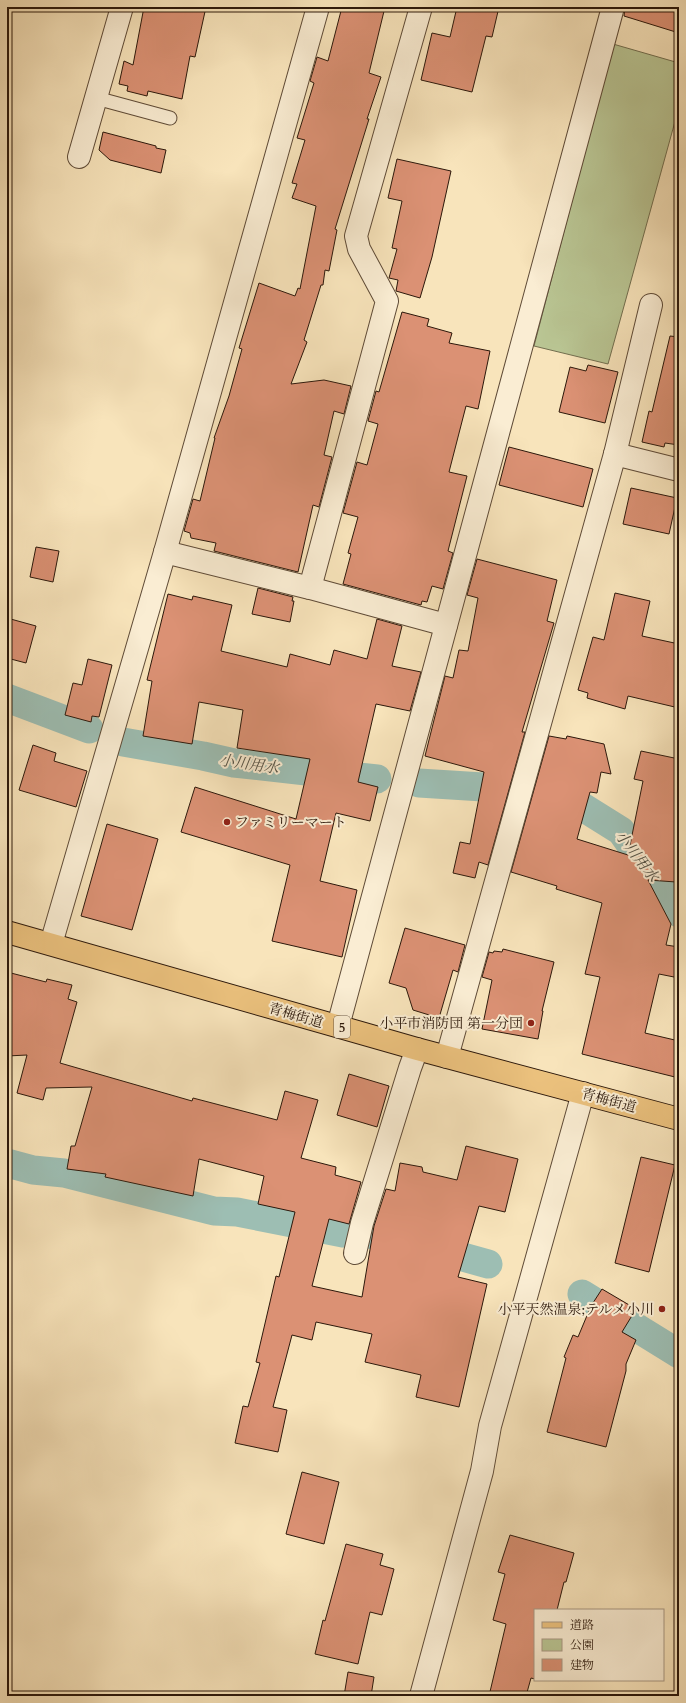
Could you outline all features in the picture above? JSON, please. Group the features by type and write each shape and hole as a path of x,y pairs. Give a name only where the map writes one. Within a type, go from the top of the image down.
{"main road":[{"name":"青梅街道","path":"7,932 417,1049 583,1092 679,1119"}],"street":[{"path":"79,157 122,7"},
{"path":"51,944 165,552 318,7"},
{"path":"310,588 387,300 359,249 356,236 421,7"},
{"path":"338,1026 613,7"},
{"path":"447,1057 616,454 651,305"},
{"path":"616,454 679,470"},
{"path":"165,552 310,588 446,625"},
{"path":"355,1253 362,1223 417,1049"},
{"path":"421,1696 482,1471 490,1426 583,1092"}],"lane":[{"path":"96,98 170,118"}],"green space":[{"path":"613,44 679,63 679,107 608,364 534,346"}],"building":[{"path":"144,7 206,7 195,57 190,56 182,99 148,91 147,96 127,91 128,86 119,84 124,61 133,65"},
{"path":"342,7 385,7 369,73 381,77 367,119 369,119 335,229 337,230 329,271 325,270 323,285 321,285 304,340 307,342 291,384 324,380 351,386 344,414 334,411 324,455 332,457 319,507 313,505 298,572 214,551 216,543 191,538 190,533 184,531 193,499 200,501 214,438 229,396 242,349 239,348 259,283 295,296 298,288 300,289 316,206 292,198 297,184 292,183 305,140 297,138 314,83 310,81 317,57 328,61"},
{"path":"457,7 499,7 492,37 486,36 472,92 421,80 432,33 450,37"},
{"path":"625,7 679,7 679,33 624,16"},
{"path":"103,132 166,150 161,173 110,160 99,150"},
{"path":"397,159 451,171 432,257 420,298 396,291 398,280 389,278 397,249 392,248 402,201 388,198"},
{"path":"402,312 429,319 427,326 452,333 449,343 490,351 478,409 466,406 449,472 467,476 448,551 453,553 443,589 432,586 427,602 422,601 421,605 343,584 351,554 348,553 358,517 343,513 357,462 367,465 378,424 368,421 376,391 379,392"},
{"path":"670,336 679,337 679,445 665,443 664,447 642,442 649,411 652,412"},
{"path":"588,365 618,372 605,423 559,412 570,367 586,371"},
{"path":"509,447 593,469 583,507 499,485"},
{"path":"631,488 677,498 669,534 623,524"},
{"path":"36,547 59,551 53,582 30,577"},
{"path":"477,559 557,580 547,621 554,623 522,732 525,732 488,865 479,862 475,878 453,873 460,842 470,844 484,772 425,756 445,676 453,678 459,650 468,651 478,598 467,595"},
{"path":"258,588 293,597 292,601 294,601 290,622 252,614"},
{"path":"615,593 650,601 642,636 679,644 679,708 628,696 625,709 587,698 588,693 578,690 593,637 604,640"},
{"path":"168,594 192,600 193,596 232,605 221,651 287,667 290,654 330,665 334,650 367,659 377,619 402,626 392,666 421,672 410,711 376,704 358,782 378,787 370,821 336,813 320,881 357,890 342,957 272,941 290,865 181,832 195,787 296,819 310,759 237,748 243,710 199,702 192,744 143,736 152,681 147,680"},
{"path":"7,618 36,626 26,663 7,658"},
{"path":"88,659 112,665 99,717 92,716 91,722 65,715 73,683 82,685"},
{"path":"549,736 566,739 567,736 604,744 611,774 601,772 597,793 590,792 577,839 628,855 643,781 634,779 641,751 679,759 679,857 676,882 648,880 671,924 666,945 679,947 679,978 659,974 645,1033 679,1041 679,1078 582,1054 600,977 585,974 602,903 556,889 557,886 511,872"},
{"path":"33,745 56,753 54,761 87,771 76,807 19,790"},
{"path":"107,824 158,839 132,930 81,916"},
{"path":"405,928 465,945 458,972 453,970 439,1018 413,1010 406,988 389,983"},
{"path":"503,949 554,962 542,1011 538,1039 482,1029 492,980 482,977 489,952 502,952"},
{"path":"7,972 46,982 47,979 72,985 68,999 77,1002 60,1063 192,1101 193,1098 277,1120 285,1091 318,1100 301,1158 336,1167 335,1175 361,1182 349,1224 329,1219 312,1286 362,1297 374,1226 386,1189 395,1191 400,1163 422,1167 423,1172 457,1180 466,1146 518,1159 505,1212 479,1206 458,1277 487,1284 459,1407 416,1397 421,1375 365,1362 372,1334 316,1322 312,1340 292,1335 273,1407 287,1410 278,1452 235,1443 243,1406 248,1407 260,1363 256,1362 276,1276 279,1277 295,1212 258,1204 264,1176 199,1159 193,1196 105,1177 106,1174 67,1169 71,1146 75,1146 92,1087 46,1088 43,1100 17,1093 27,1055 7,1056"},
{"path":"349,1074 389,1086 377,1127 337,1115"},
{"path":"641,1157 675,1165 649,1272 615,1263"},
{"path":"602,1289 636,1309 622,1332 636,1340 626,1364 626,1371 606,1447 547,1432 566,1358 564,1357 573,1335 578,1337 591,1306"},
{"path":"302,1472 339,1482 324,1544 286,1534"},
{"path":"510,1535 574,1553 566,1582 564,1582 557,1609 534,1609 534,1679 531,1678 526,1696 489,1696 506,1624 493,1620 505,1574 498,1572"},
{"path":"346,1544 383,1554 380,1565 394,1569 382,1615 370,1612 358,1664 315,1654 323,1620 325,1621"},
{"path":"348,1672 374,1677 371,1696 344,1696"}],"waterway":[{"name":"小川用水","path":"7,698 89,729"},
{"name":"小川用水","path":"123,742 234,763 377,779"},
{"name":"小川用水","path":"419,783 499,788"},
{"name":"小川用水","path":"548,797 573,801 621,831 679,913"},
{"path":"7,1163 33,1170 64,1173 214,1211 237,1212 343,1233 384,1235 488,1264"},
{"path":"582,1294 679,1354"}],"place":[{"name":"ファミリーマート","path":"227,822"},
{"name":"小平市消防団 第一分団","path":"531,1023"},
{"name":"小平天然温泉;テルメ小川","path":"662,1309"}]}
